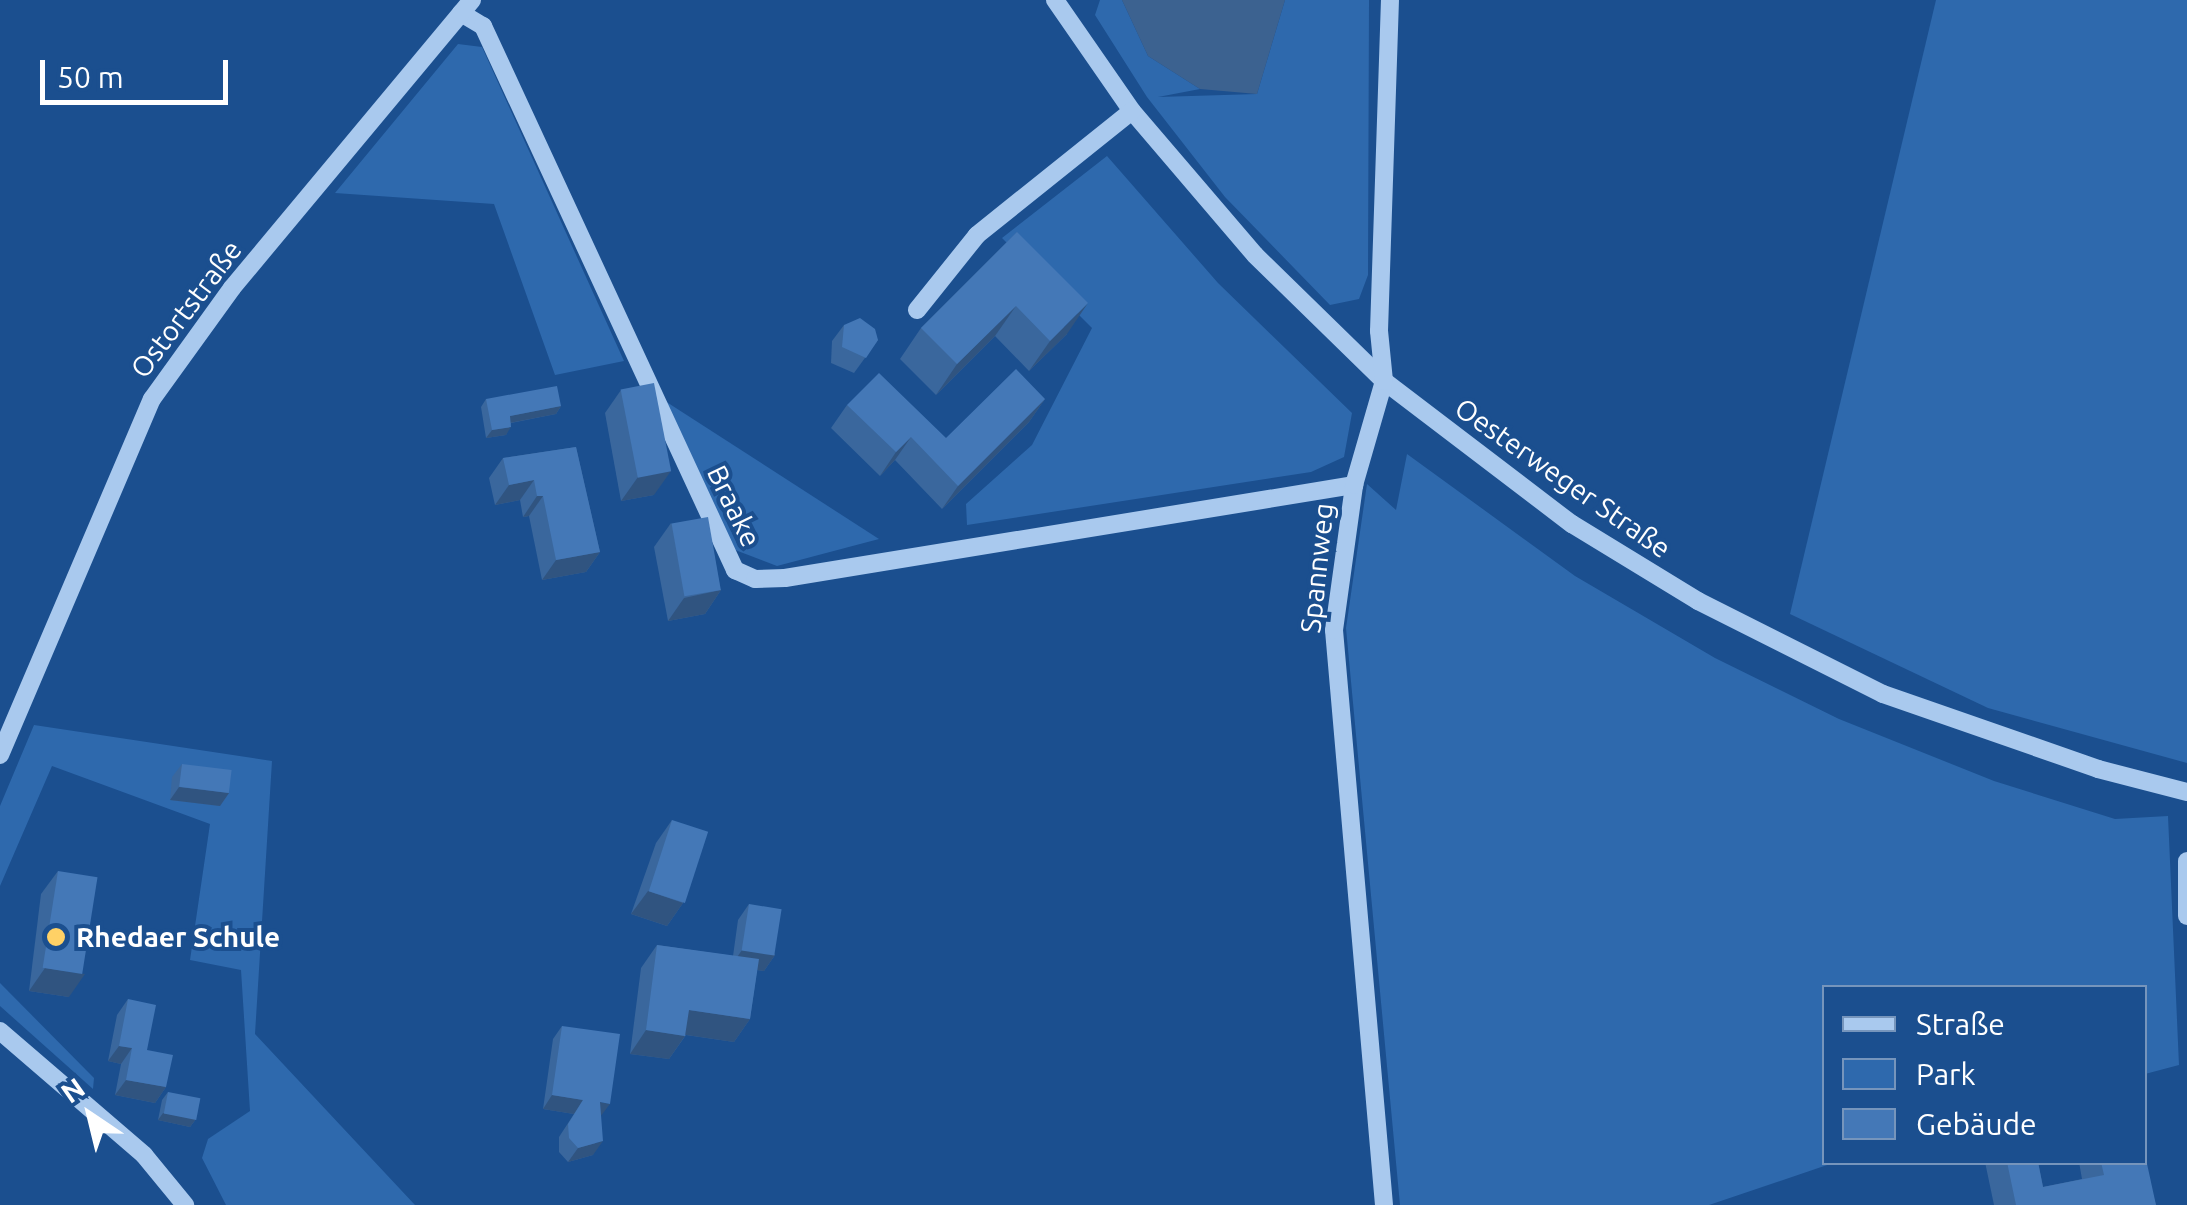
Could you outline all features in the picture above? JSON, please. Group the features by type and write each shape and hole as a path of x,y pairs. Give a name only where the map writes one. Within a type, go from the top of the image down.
{"street":[{"name":"Oesterweger Straße","path":"1055,0 1132,111 1255,256 1384,381 1572,524 1770,639 1883,694 1970,726 2187,792"},
{"name":"Spannweg","path":"1384,1205 1334,630 1354,485 1384,381 1378,331 1390,0"},
{"name":"Braake","path":"467,6 483,26 735,570 754,579 785,578 1354,485"},
{"name":"Ostortstraße","path":"0,755 152,399 232,288 467,6"},
{"path":"917,310 977,235 1132,111"},
{"path":"2187,860 2187,916"},
{"path":"0,1031 144,1154 185,1205"}],"green space":[{"path":"1100,0 1122,0 1148,56 1200,89 1158,97 1257,94 1285,0 1369,0 1368,275 1359,299 1330,305 1225,197 1147,97 1095,15"},
{"path":"1936,0 2187,0 2187,763 1988,708 1790,614"},
{"path":"458,44 482,47 624,361 555,375 494,204 335,193"},
{"path":"1107,156 1218,283 1352,413 1344,457 1311,472 967,525 966,504 1032,445 1092,328 1002,238"},
{"path":"665,401 879,539 777,566 730,548"},
{"path":"1407,454 1575,576 1715,658 1839,719 1994,781 2115,819 2168,816 2179,1065 2147,1073 2147,985 1822,985 1822,1165 1827,1165 1709,1205 1400,1205 1346,628 1367,484 1396,510"},
{"path":"34,725 272,761 255,1034 415,1205 226,1205 202,1158 208,1139 250,1111 241,970 190,960 210,824 52,766 0,886 0,806"},
{"path":"0,983 94,1078 93,1089 0,1006"}],"shaded area":[{"path":"1122,0 1285,0 1257,94 1200,89 1148,56"}],"building":[{"path":"1017,232 1088,303 1050,341 1016,306 957,364 921,328"},
{"path":"860,318 875,329 878,340 866,358 842,347 844,325"},
{"path":"1016,369 1045,399 958,486 911,437 896,452 847,405 879,373 946,438"},
{"path":"654,383 671,471 638,478 621,389"},
{"path":"557,386 561,406 510,416 511,427 492,430 486,399"},
{"path":"576,447 600,552 556,560 543,496 537,496 534,480 509,485 503,458"},
{"path":"708,517 721,590 684,596 672,523"},
{"path":"182,764 232,770 229,793 179,787"},
{"path":"672,820 708,832 685,903 649,891"},
{"path":"58,871 98,877 82,974 43,968"},
{"path":"749,904 782,909 774,956 742,950"},
{"path":"657,945 759,959 750,1019 689,1010 685,1036 646,1030"},
{"path":"128,999 156,1005 147,1050 173,1055 166,1087 126,1080 132,1048 119,1046"},
{"path":"562,1026 620,1034 610,1104 600,1102 603,1141 578,1148 569,1138 568,1124 583,1100 552,1095"},
{"path":"168,1092 200,1098 196,1120 164,1114"},
{"path":"2147,1164 2156,1205 2016,1205 2008,1165 2039,1165 2043,1187 2104,1175 2102,1165"}],"place":[{"name":"Rhedaer Schule","path":"56,937"}]}
